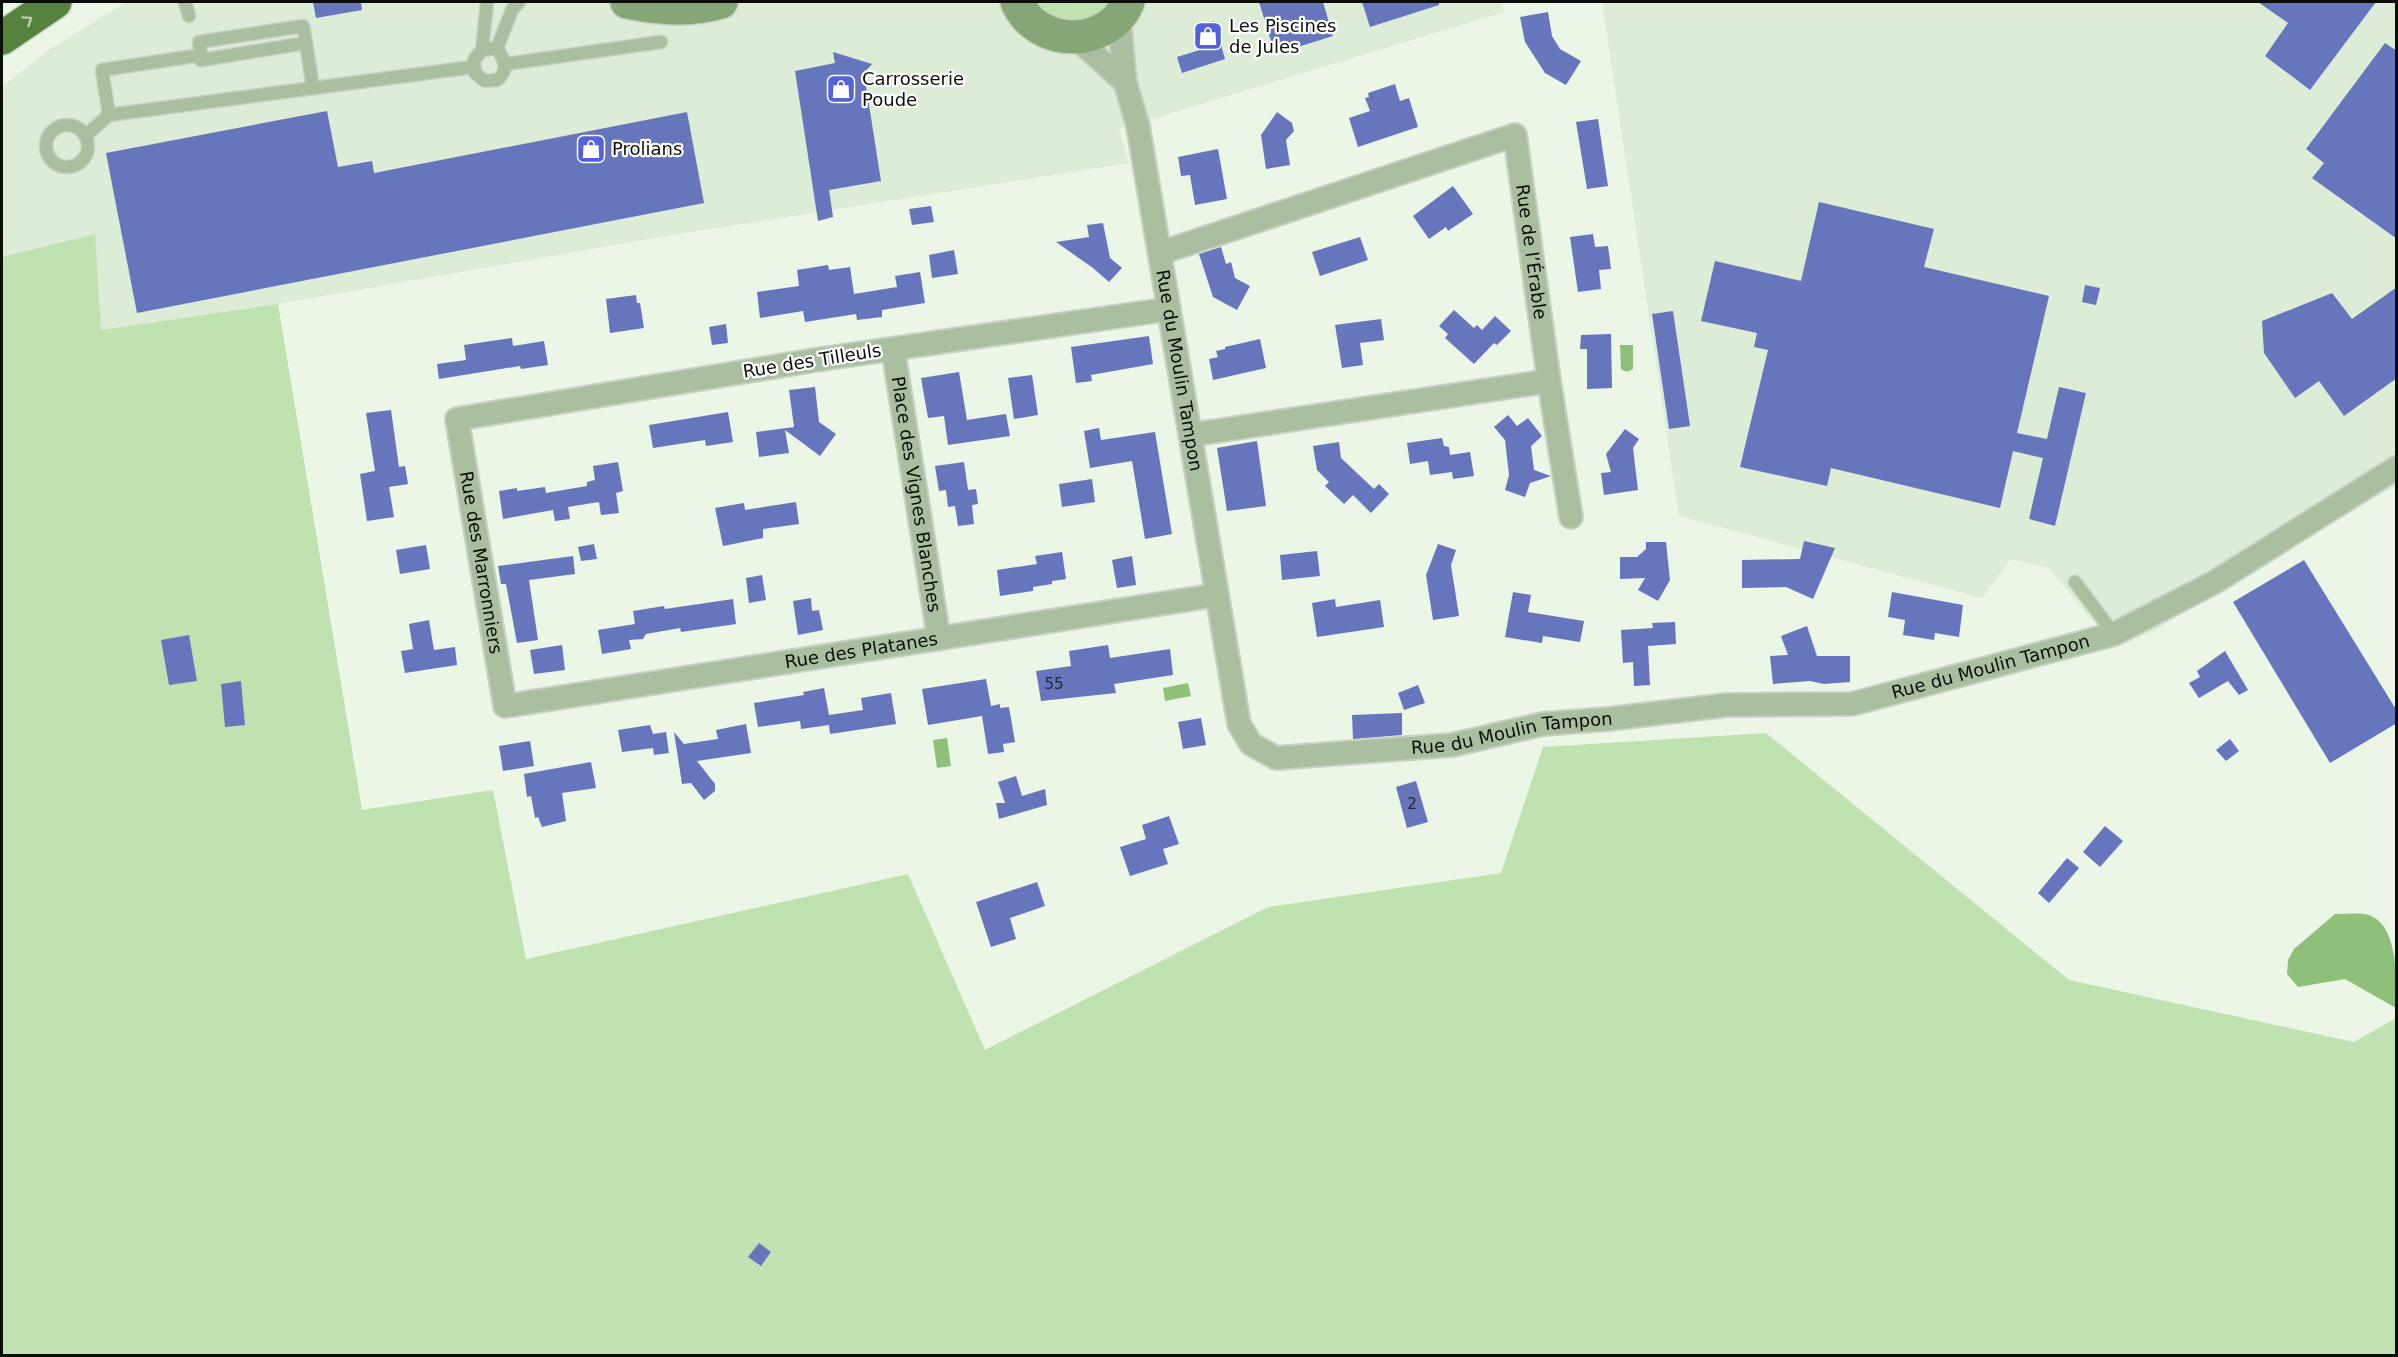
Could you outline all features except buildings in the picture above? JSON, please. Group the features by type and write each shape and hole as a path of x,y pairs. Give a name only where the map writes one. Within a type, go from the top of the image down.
{"highway":[{"path":"2,38 55,2"}],"street":[{"path":"627,2 658,8 701,7 721,2"},
{"path":"1014,3 1029,20 1042,30 1058,36 1075,37 1092,34 1107,27 1124,9"},
{"name":"Rue du Moulin Tampon","path":"1124,9 1125,82 1138,126 1239,724 1251,744 1276,758 1452,745 1543,724 1727,705 1852,704 2114,634 2215,582 2397,468"},
{"path":"1075,37 1125,82"},
{"name":"Rue de l’Érable","path":"1160,253 1515,135 1549,381"},
{"name":"Rue des Tilleuls","path":"457,418 893,349 1169,309"},
{"name":"Place des Vignes Blanches","path":"893,349 939,639"},
{"path":"1190,435 1549,381 1570,517"},
{"name":"Rue des Marronniers","path":"457,418 505,706"},
{"name":"Rue des Platanes","path":"505,706 1217,595"}],"lane":[{"path":"185,2 189,16"},
{"path":"488,2 482,50 474,60 473,67 479,78 491,82 502,76 506,64 497,48"},
{"path":"497,48 512,10 519,2"},
{"path":"306,43 201,60 199,42 303,26 314,88"},
{"path":"506,64 661,42"},
{"path":"482,50 497,48"},
{"path":"109,115 102,70 201,55"},
{"path":"85,136 109,115 473,67"},
{"path":"2075,582 2114,634"}],"shaded area":[{"path":"126,2 1501,2 1504,12 1119,129 1129,163 660,237 278,304 101,330 94,234 2,257 2,87 47,51"},
{"path":"1031,2 1109,2 1093,17 1073,24 1058,22"},
{"path":"1602,2 2396,2 2396,485 2154,631 2115,648 2049,568 2011,559 1982,598 1679,516"},
{"path":"95,234 101,330 278,304 362,810 493,790 526,959 908,874 985,1050 1268,907 1501,873 1543,747 1766,733 2069,980 2354,1042 2396,1018 2396,1355 2,1355 2,257"},
{"path":"1620,345 1633,345 1633,369 1627,372 1621,369"},
{"path":"1188,683 1191,696 1165,701 1163,688"},
{"path":"947,738 951,766 937,768 933,740"},
{"path":"2335,914 2364,914 2375,918 2383,926 2393,951 2396,1008 2345,979 2298,987 2287,974 2288,960 2294,949"}],"place":[{"name":"Les Piscines de Jules","path":"1208,36"},
{"name":"Carrosserie Poude","path":"841,89"},
{"name":"Prolians","path":"591,149"}]}
